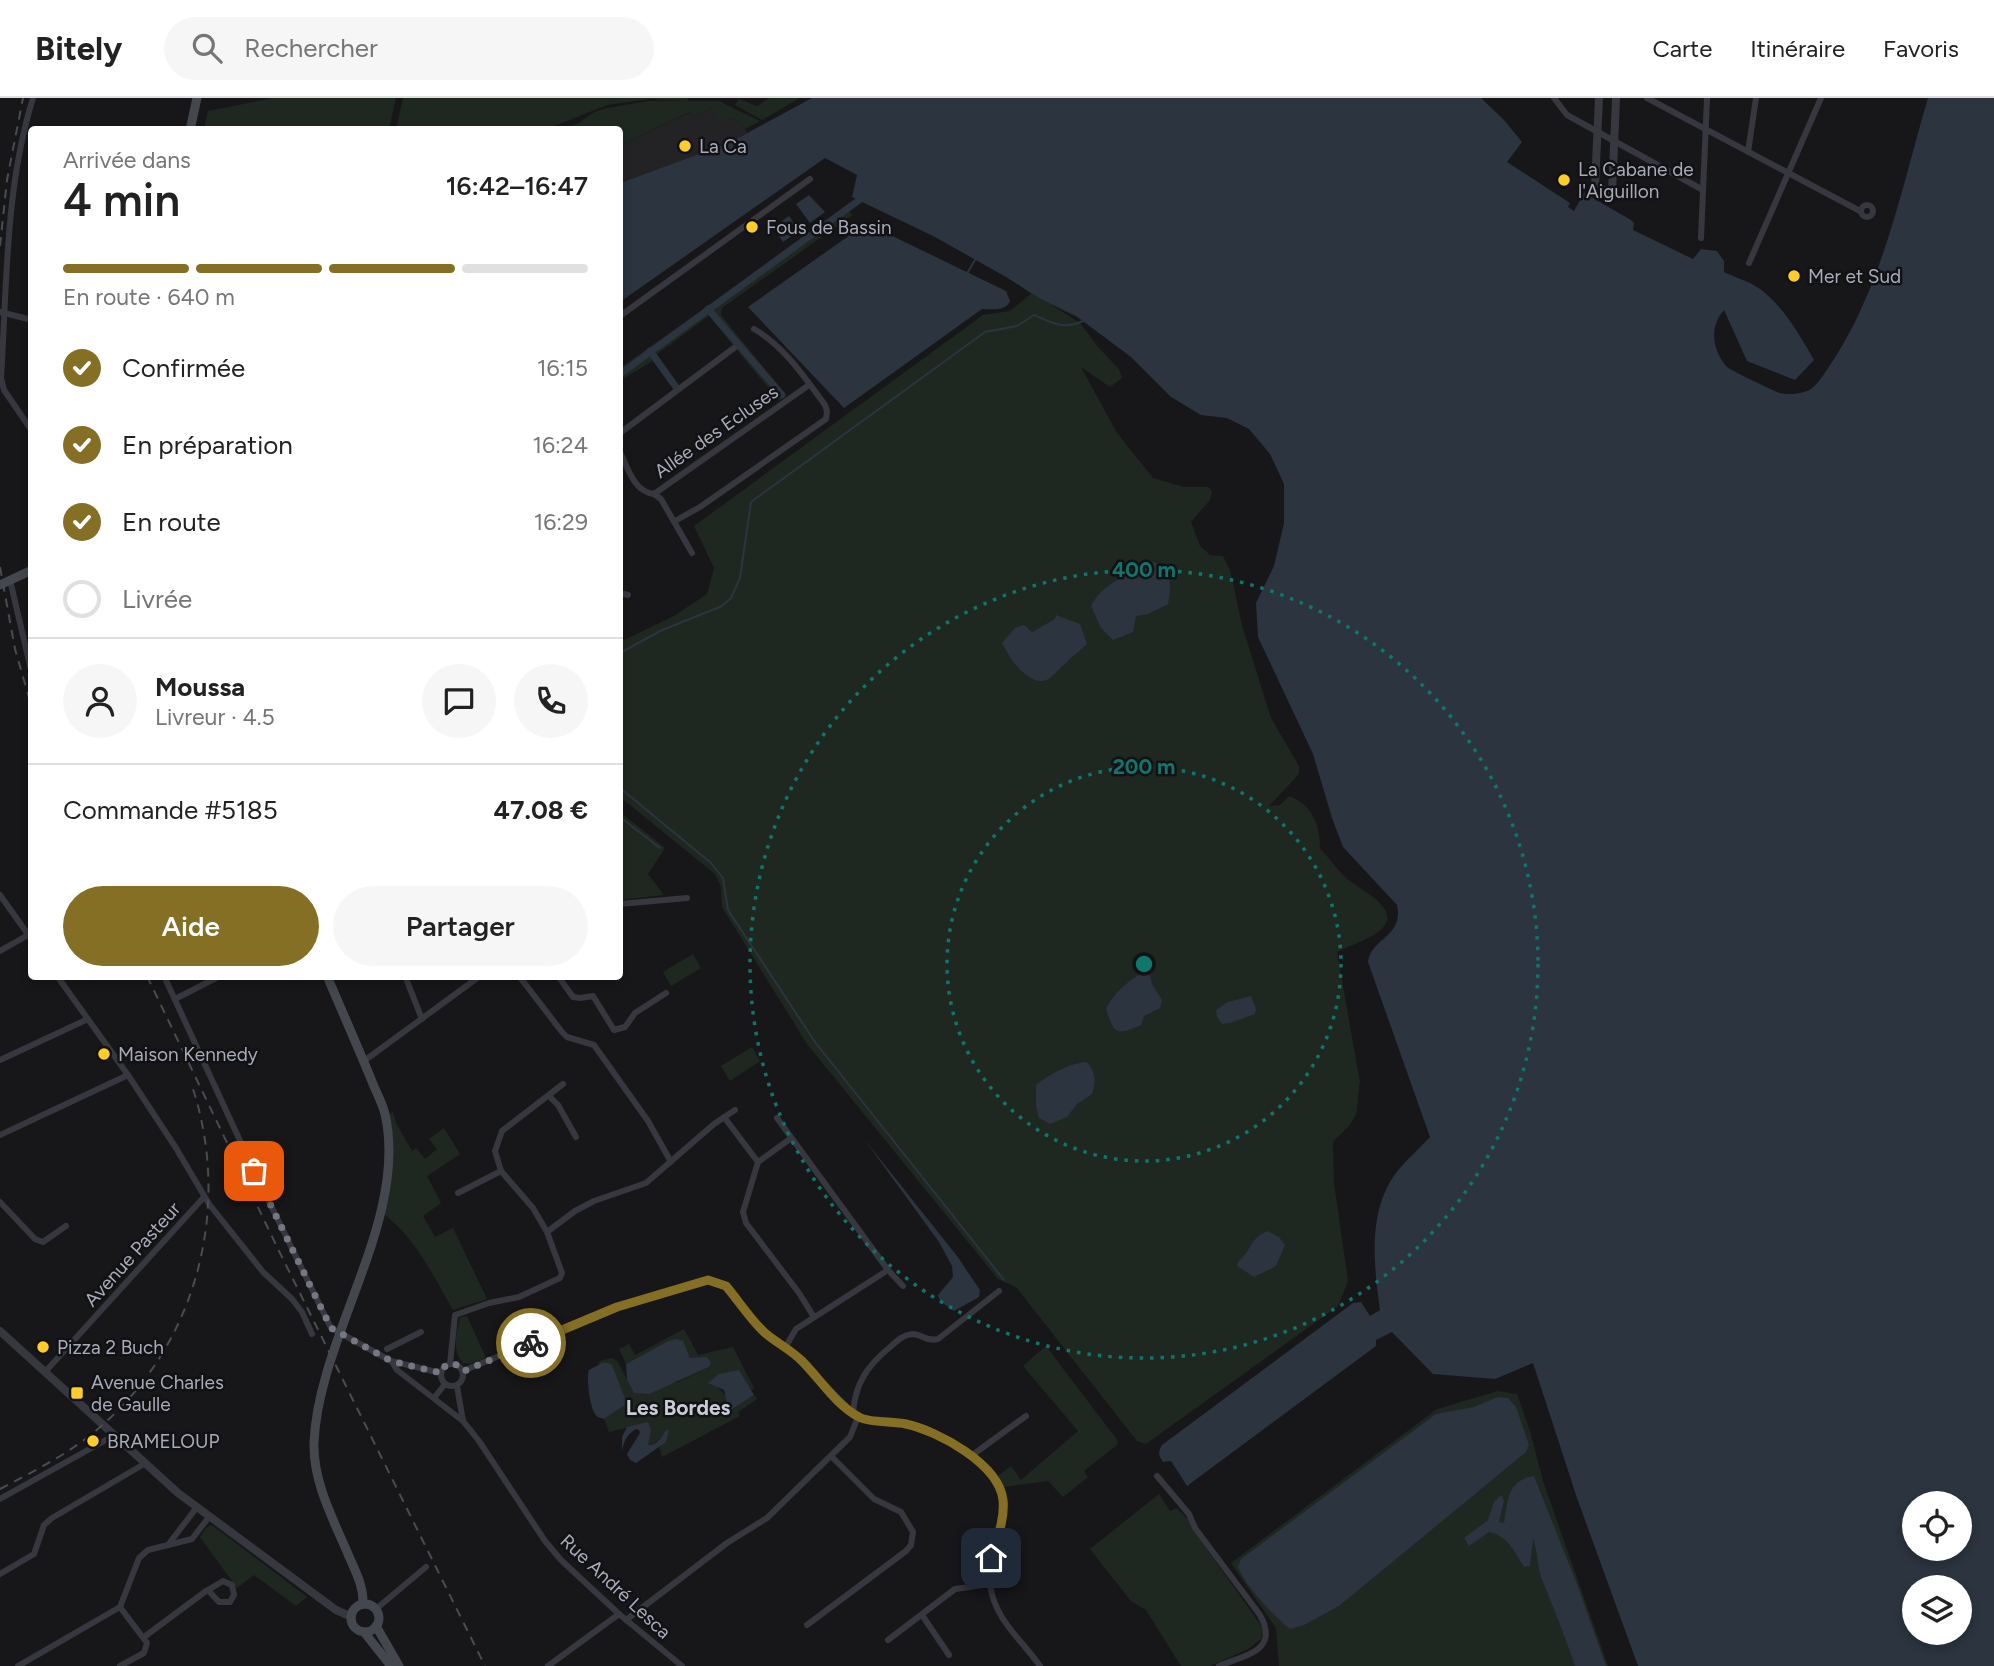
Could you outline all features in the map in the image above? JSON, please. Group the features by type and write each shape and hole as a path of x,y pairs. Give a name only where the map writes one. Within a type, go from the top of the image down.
{"main road":[{"path":"191,126 197,98"},
{"path":"0,585 28,571"},
{"path":"329,980 385,1113 389,1161 383,1205 324,1381 314,1446 324,1499 362,1585 363,1604"},
{"path":"363,1604 376,1609 379,1615 376,1626 398,1666"},
{"path":"363,1604 355,1609 352,1617 356,1629 365,1632 387,1664"},
{"path":"365,1632 376,1626"}],"street":[{"path":"28,425 2,384 2,312 12,204 24,129 33,98"},
{"path":"1554,98 1567,115 1703,190"},
{"path":"1599,98 1595,185 1612,194 1616,98"},
{"path":"1647,98 1860,211"},
{"path":"1701,238 1707,98"},
{"path":"1748,152 1756,98"},
{"path":"1749,263 1821,98"},
{"path":"623,314 810,179"},
{"path":"2,312 28,319"},
{"path":"674,521 700,507 824,422 827,411 809,385 787,356 754,329"},
{"path":"623,431 734,348"},
{"name":"Allée des Ecluses","path":"623,465 640,489 654,494 809,385"},
{"path":"654,494 661,499 692,553"},
{"path":"10,580 28,657"},
{"path":"623,594 628,595"},
{"path":"0,895 28,935"},
{"path":"623,904 687,898"},
{"path":"0,951 28,939"},
{"name":"Avenue Pasteur","path":"46,1373 204,1197 176,1148 128,1075 60,980"},
{"name":"Rue André Lesca","path":"166,980 254,1171 331,1328 391,1361 441,1373"},
{"path":"175,999 212,980"},
{"path":"407,980 422,1019"},
{"path":"364,1061 475,980"},
{"path":"522,980 567,1037 594,1045 648,1121 671,1162"},
{"path":"561,980 572,997 593,996 614,1030 625,1027 635,1013 666,993"},
{"path":"0,1060 88,1019"},
{"path":"0,1135 128,1075"},
{"path":"450,1363 455,1315 489,1303 519,1297 560,1278 562,1273 547,1232 533,1208 501,1171 495,1151 502,1131 563,1084"},
{"path":"550,1096 576,1137"},
{"path":"547,1232 594,1201 640,1187 735,1110"},
{"path":"724,1117 758,1162"},
{"path":"778,1118 790,1139 888,1270 903,1286"},
{"path":"790,1139 758,1162 743,1212 746,1223 814,1317"},
{"path":"458,1193 501,1171"},
{"path":"204,1197 263,1272 292,1299 302,1312 312,1334"},
{"path":"0,1202 35,1239 43,1241 66,1226"},
{"path":"786,1346 796,1329 888,1270"},
{"path":"464,1371 617,1307 708,1280 726,1286 764,1332 786,1346 855,1415 866,1420 893,1421 938,1435 971,1456 994,1480 1003,1498 1003,1515 991,1558 990,1584 1003,1623 1040,1666"},
{"path":"626,1620 727,1543 767,1518 850,1437 855,1415 856,1390 862,1377 886,1350 911,1334 929,1341 938,1339 999,1292"},
{"path":"0,1331 144,1464 209,1517 336,1610 352,1617"},
{"path":"387,1349 421,1332"},
{"name":"Rue André Lesca","path":"391,1361 397,1370 463,1421 480,1441 545,1541 561,1560 619,1614 682,1666"},
{"path":"445,1384 457,1385 462,1381 464,1371 460,1366 450,1363"},
{"path":"445,1384 441,1373 450,1363"},
{"path":"434,1398 445,1384"},
{"name":"Rue André Lesca","path":"457,1385 463,1421"},
{"path":"971,1456 1026,1416"},
{"path":"0,1499 113,1436"},
{"path":"807,1625 906,1551 913,1539 911,1526 901,1512 874,1499 831,1456"},
{"path":"0,1574 34,1554 44,1525 52,1518 144,1464"},
{"path":"1157,1476 1189,1514 1195,1528 1261,1615 1266,1626 1266,1639 1261,1648 1219,1666"},
{"path":"168,1545 197,1507"},
{"path":"18,1666 120,1607 139,1558 148,1549 192,1539 209,1517"},
{"path":"376,1609 426,1567"},
{"path":"888,1640 955,1589 990,1584"},
{"path":"144,1637 208,1590"},
{"path":"120,1607 148,1643 144,1653 120,1666"},
{"path":"548,1666 619,1614"},
{"path":"922,1615 949,1655"}],"shaded area":[{"path":"273,98 396,98 390,126 205,126 208,111"},
{"path":"403,98 688,98 688,101 650,99 607,105 554,126 397,126"},
{"path":"769,98 800,98 762,120 735,105 739,99 757,106"},
{"path":"649,101 719,101 760,121 745,129 742,123 732,118 719,121 712,108 693,116 690,112 623,144 623,126 570,126 594,112"},
{"path":"712,108 725,119 732,118 742,123 747,133 729,143 623,182 623,144 691,112 693,116"},
{"path":"878,168 1081,319 1050,304 1080,323 1119,369 1122,378 1110,387 1081,367 1117,433 1153,478 1184,487 1208,487 1212,491 1210,500 1191,522 1200,546 1210,555 1223,556 1230,570 1242,625 1271,718 1299,766 1299,774 1269,806 1280,805 1289,796 1304,805 1316,823 1320,848 1346,878 1372,896 1386,911 1387,919 1383,927 1372,936 1337,952 1360,1082 1356,1115 1333,1142 1334,1183 1348,1281 1338,1306 1146,1444 1137,1441 1016,1287 998,1279 807,1044 722,907 721,887 715,874 623,799 623,641 674,616 707,594 714,568 694,526 983,315 1010,311 1031,294 971,255 862,202"},
{"path":"846,208 852,214 722,308 721,315 786,395 779,401 709,316 657,354 679,386 674,390 654,360 623,379 623,366"},
{"path":"623,814 665,848 648,874 664,895 623,900"},
{"path":"693,954 701,968 671,986 663,972"},
{"path":"752,1047 760,1061 730,1081 721,1066"},
{"path":"393,1112 396,1123 412,1151 416,1148 425,1159 437,1149 429,1139 444,1128 460,1154 427,1176 441,1203 423,1216 435,1237 453,1228 487,1299 453,1310 415,1247 385,1215 390,1164 389,1114"},
{"path":"467,1316 486,1358 463,1363 457,1353 456,1336 460,1317"},
{"path":"684,1329 698,1355 733,1347 754,1388 752,1390 744,1383 717,1386 735,1407 754,1395 757,1399 738,1412 740,1416 662,1457 659,1446 666,1441 665,1431 658,1441 650,1445 647,1445 651,1430 643,1424 609,1432 604,1419 625,1405 598,1365 600,1361 612,1358 618,1362 631,1388 678,1382 709,1367 702,1358 690,1358 687,1351 668,1341 626,1364 619,1349 629,1344 635,1355"},
{"path":"1046,1346 1118,1441 1117,1445 1084,1471 1088,1477 1063,1497 1048,1481 1003,1487 995,1478 1011,1466 1021,1480 1078,1431 1023,1366"},
{"path":"1498,1391 1517,1394 1543,1481 1608,1666 1279,1666 1276,1628 1231,1563 1437,1409"},
{"path":"1159,1494 1170,1511 1177,1508 1190,1522 1263,1631 1261,1639 1248,1649 1210,1666 1181,1666 1146,1610 1131,1601 1090,1549"},
{"path":"211,1525 307,1597 296,1606 254,1575 237,1588 200,1537"}],"water":[{"path":"812,98 1481,98 1522,142 1507,162 1570,203 1568,207 1574,211 1584,193 1631,220 1634,223 1633,230 1693,259 1701,249 1717,251 1724,261 1724,272 1750,283 1770,297 1795,327 1814,360 1795,380 1747,361 1724,310 1716,324 1714,338 1718,353 1727,367 1776,391 1792,394 1811,389 1821,379 1866,298 1890,232 1928,98 1994,98 1994,1666 1638,1666 1577,1498 1533,1363 1495,1379 1433,1374 1392,1332 1376,1340 1376,1346 1187,1486 1171,1461 1163,1462 1159,1454 1162,1445 1353,1303 1361,1302 1370,1316 1380,1310 1375,1240 1380,1205 1396,1173 1430,1137 1368,962 1375,947 1396,924 1397,905 1343,847 1313,754 1258,637 1256,603 1274,566 1284,523 1284,484 1270,454 1249,429 1227,418 1201,415 1171,397 1131,357 1076,316 1041,299 935,237 852,197 857,175 825,158 623,300 623,182 729,143"},
{"path":"809,195 825,212 810,223 796,204"},
{"path":"789,216 799,231 783,242 773,227"},
{"path":"857,230 882,231 1006,291 1010,301 1002,308 982,309 844,408 748,307"},
{"path":"1153,562 1164,569 1169,579 1168,604 1148,614 1136,616 1133,632 1113,640 1101,628 1091,606 1110,585"},
{"path":"1056,615 1080,624 1087,644 1052,676 1038,681 1018,667 1002,643 1015,628 1024,625 1032,632 1055,619"},
{"path":"1146,971 1149,972 1152,984 1162,1000 1160,1008 1144,1016 1141,1025 1126,1031 1117,1030 1111,1024 1106,1009 1123,987"},
{"path":"1251,996 1255,1014 1222,1024 1216,1010 1228,1002"},
{"path":"1088,1063 1094,1074 1092,1094 1077,1104 1067,1117 1050,1124 1039,1118 1036,1085 1058,1070"},
{"path":"864,1139 957,1256 980,1290 979,1297 954,1311 940,1301 938,1295 953,1277 952,1266 939,1242"},
{"path":"1267,1231 1279,1237 1285,1245 1276,1266 1254,1277 1237,1266 1255,1240"},
{"path":"668,1341 683,1341 690,1358 707,1357 711,1363 709,1367 649,1394 634,1393 627,1380 626,1364"},
{"path":"602,1363 612,1365 626,1401 625,1405 604,1419 595,1414 588,1379 589,1370"},
{"path":"739,1370 754,1395 729,1411 724,1390 708,1383 719,1374"},
{"path":"1498,1397 1508,1398 1516,1407 1529,1445 1526,1452 1339,1606 1304,1625 1290,1629 1253,1592 1238,1567 1241,1559 1436,1414 1474,1407"},
{"path":"648,1422 651,1430 648,1445 656,1443 665,1431 669,1430 666,1442 636,1463 630,1460 627,1454 640,1433 639,1430 636,1429 628,1436 622,1451 622,1437 627,1427"},
{"path":"1534,1476 1606,1666 1575,1666 1541,1577 1533,1539 1530,1566 1524,1567 1510,1545 1496,1534 1489,1532 1469,1546 1464,1538 1488,1520 1494,1502 1501,1495 1504,1501 1499,1522 1504,1523 1510,1493 1518,1482"}],"waterway":[{"path":"623,372 862,198"},
{"path":"968,272 976,258"},
{"path":"708,309 782,395"},
{"path":"623,651 660,631 722,606 731,598 740,578 751,502 985,332 1017,326 1034,315 1064,325 1083,321"},
{"path":"650,351 676,387"},
{"path":"623,790 711,863 723,878 728,910 815,1042 1004,1280"},
{"path":"623,819 660,848"}],"railway":[{"path":"0,246 7,180 23,98"},
{"path":"0,567 15,649 28,694"},
{"path":"149,980 278,1249 485,1666"},
{"path":"0,1489 63,1454 99,1428 132,1395 160,1357 182,1316 197,1273 206,1228 208,1181 204,1135 193,1089"}],"way so far":[{"path":"254,1171 331,1328 391,1361 441,1373 450,1363 460,1366 464,1371 531,1343"}],"place":[{"name":"La Ca","path":"685,146"},
{"name":"La Cabane de l'Aiguillon","path":"1564,180"},
{"name":"Fous de Bassin","path":"752,227"},
{"name":"Mer et Sud","path":"1794,276"},
{"name":"Maison Kennedy","path":"104,1054"},
{"name":"Pizza 2 Buch","path":"43,1347"},
{"name":"Avenue Charles de Gaulle","path":"77,1393"},
{"name":"BRAMELOUP","path":"93,1441"}],"district":[{"name":"Les Bordes","path":"678,1408"}],"route":[{"path":"531,1343 617,1307 661,1293 708,1280 721,1283 764,1332 786,1346 858,1417 893,1421 924,1429 955,1445 982,1466 1001,1490 1003,1498 1003,1515 991,1558"}]}
